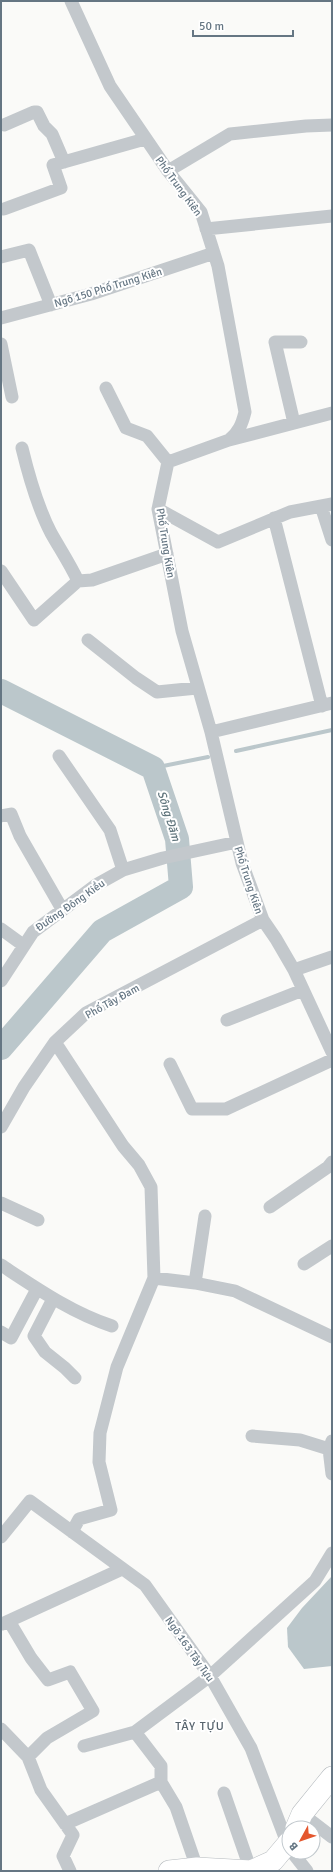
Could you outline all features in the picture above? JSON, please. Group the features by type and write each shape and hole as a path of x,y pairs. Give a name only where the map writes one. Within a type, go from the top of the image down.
{"main road":[{"path":"305,1820 332,1777"},
{"path":"169,1871 197,1868 251,1871 273,1861 281,1852"}],"street":[{"name":"Phố Trung Kiên","path":"70,1 110,86 168,171 201,212 218,266 245,412 242,424 237,434 229,440"},
{"path":"4,125 37,112 44,126 52,134 64,162"},
{"path":"168,171 230,134 306,126 332,125"},
{"path":"4,209 61,188 53,165 145,139"},
{"path":"206,229 332,216"},
{"path":"1,257 29,250 50,305"},
{"name":"Ngõ 150 Phố Trung Kiên","path":"1,318 91,294 214,253"},
{"path":"294,423 275,342 300,342"},
{"path":"1,344 12,397"},
{"path":"106,388 126,428 147,436 168,462 229,440 332,413"},
{"path":"22,448 36,498 50,532 78,581"},
{"name":"Phố Trung Kiên","path":"168,462 158,509 182,631 211,735 242,863 263,920 294,970 332,1052"},
{"path":"158,509 218,542 290,512 327,505 332,540"},
{"path":"211,735 327,704 274,518"},
{"path":"1,571 34,620 78,581 92,580 167,554"},
{"path":"88,640 136,678 157,692 197,688"},
{"path":"59,756 110,830 123,870"},
{"path":"1,816 11,814 20,836 62,909"},
{"name":"Đường Đông Kiều","path":"1,981 23,945 33,932 62,909 123,870 163,858 237,842"},
{"name":"Phố Tây Đam","path":"1,1127 24,1087 55,1042 86,1014 263,920"},
{"path":"1,929 23,945"},
{"path":"294,970 332,957"},
{"path":"227,1020 303,990"},
{"path":"55,1042 123,1146 139,1165 151,1187 154,1278 117,1367 100,1433 100,1462 111,1510 79,1519 72,1532"},
{"path":"170,1064 192,1109 201,1110 226,1109 332,1060"},
{"path":"270,1207 328,1167 332,1162"},
{"path":"1,1203 38,1220"},
{"path":"195,1283 205,1216"},
{"path":"304,1264 332,1246"},
{"path":"1,1265 53,1299 96,1321 112,1326"},
{"path":"154,1278 195,1283 234,1291 332,1337"},
{"path":"1,1332 11,1338 37,1289"},
{"path":"53,1299 34,1336 45,1352 75,1378"},
{"path":"252,1436 300,1440 330,1445 332,1474"},
{"name":"Ngõ 163 Tây Tựu","path":"1,1537 30,1502 144,1585 210,1676 251,1748 285,1820"},
{"path":"84,1746 135,1732 210,1676 315,1581 332,1553"},
{"path":"28,1757 46,1738 93,1711 70,1672 48,1680 5,1623 122,1569"},
{"path":"1,1729 28,1757 40,1790 73,1835 63,1856 70,1871"},
{"path":"135,1732 161,1766 161,1782 176,1807 197,1868"},
{"path":"65,1824 161,1782"},
{"path":"224,1794 251,1871"},
{"path":"321,1837 332,1837"},
{"path":"302,1860 307,1871"}],"shaded area":[{"path":"332,1576 332,1666 304,1669 288,1647 287,1628 302,1608"}],"waterway":[{"name":"Sông Đăm","path":"1,691 153,768 177,839 181,887 102,931 1,1048"},
{"path":"236,751 332,730"},
{"path":"153,768 208,757"}],"district":[{"name":"TÂY TỰU","path":"200,1726"}]}
